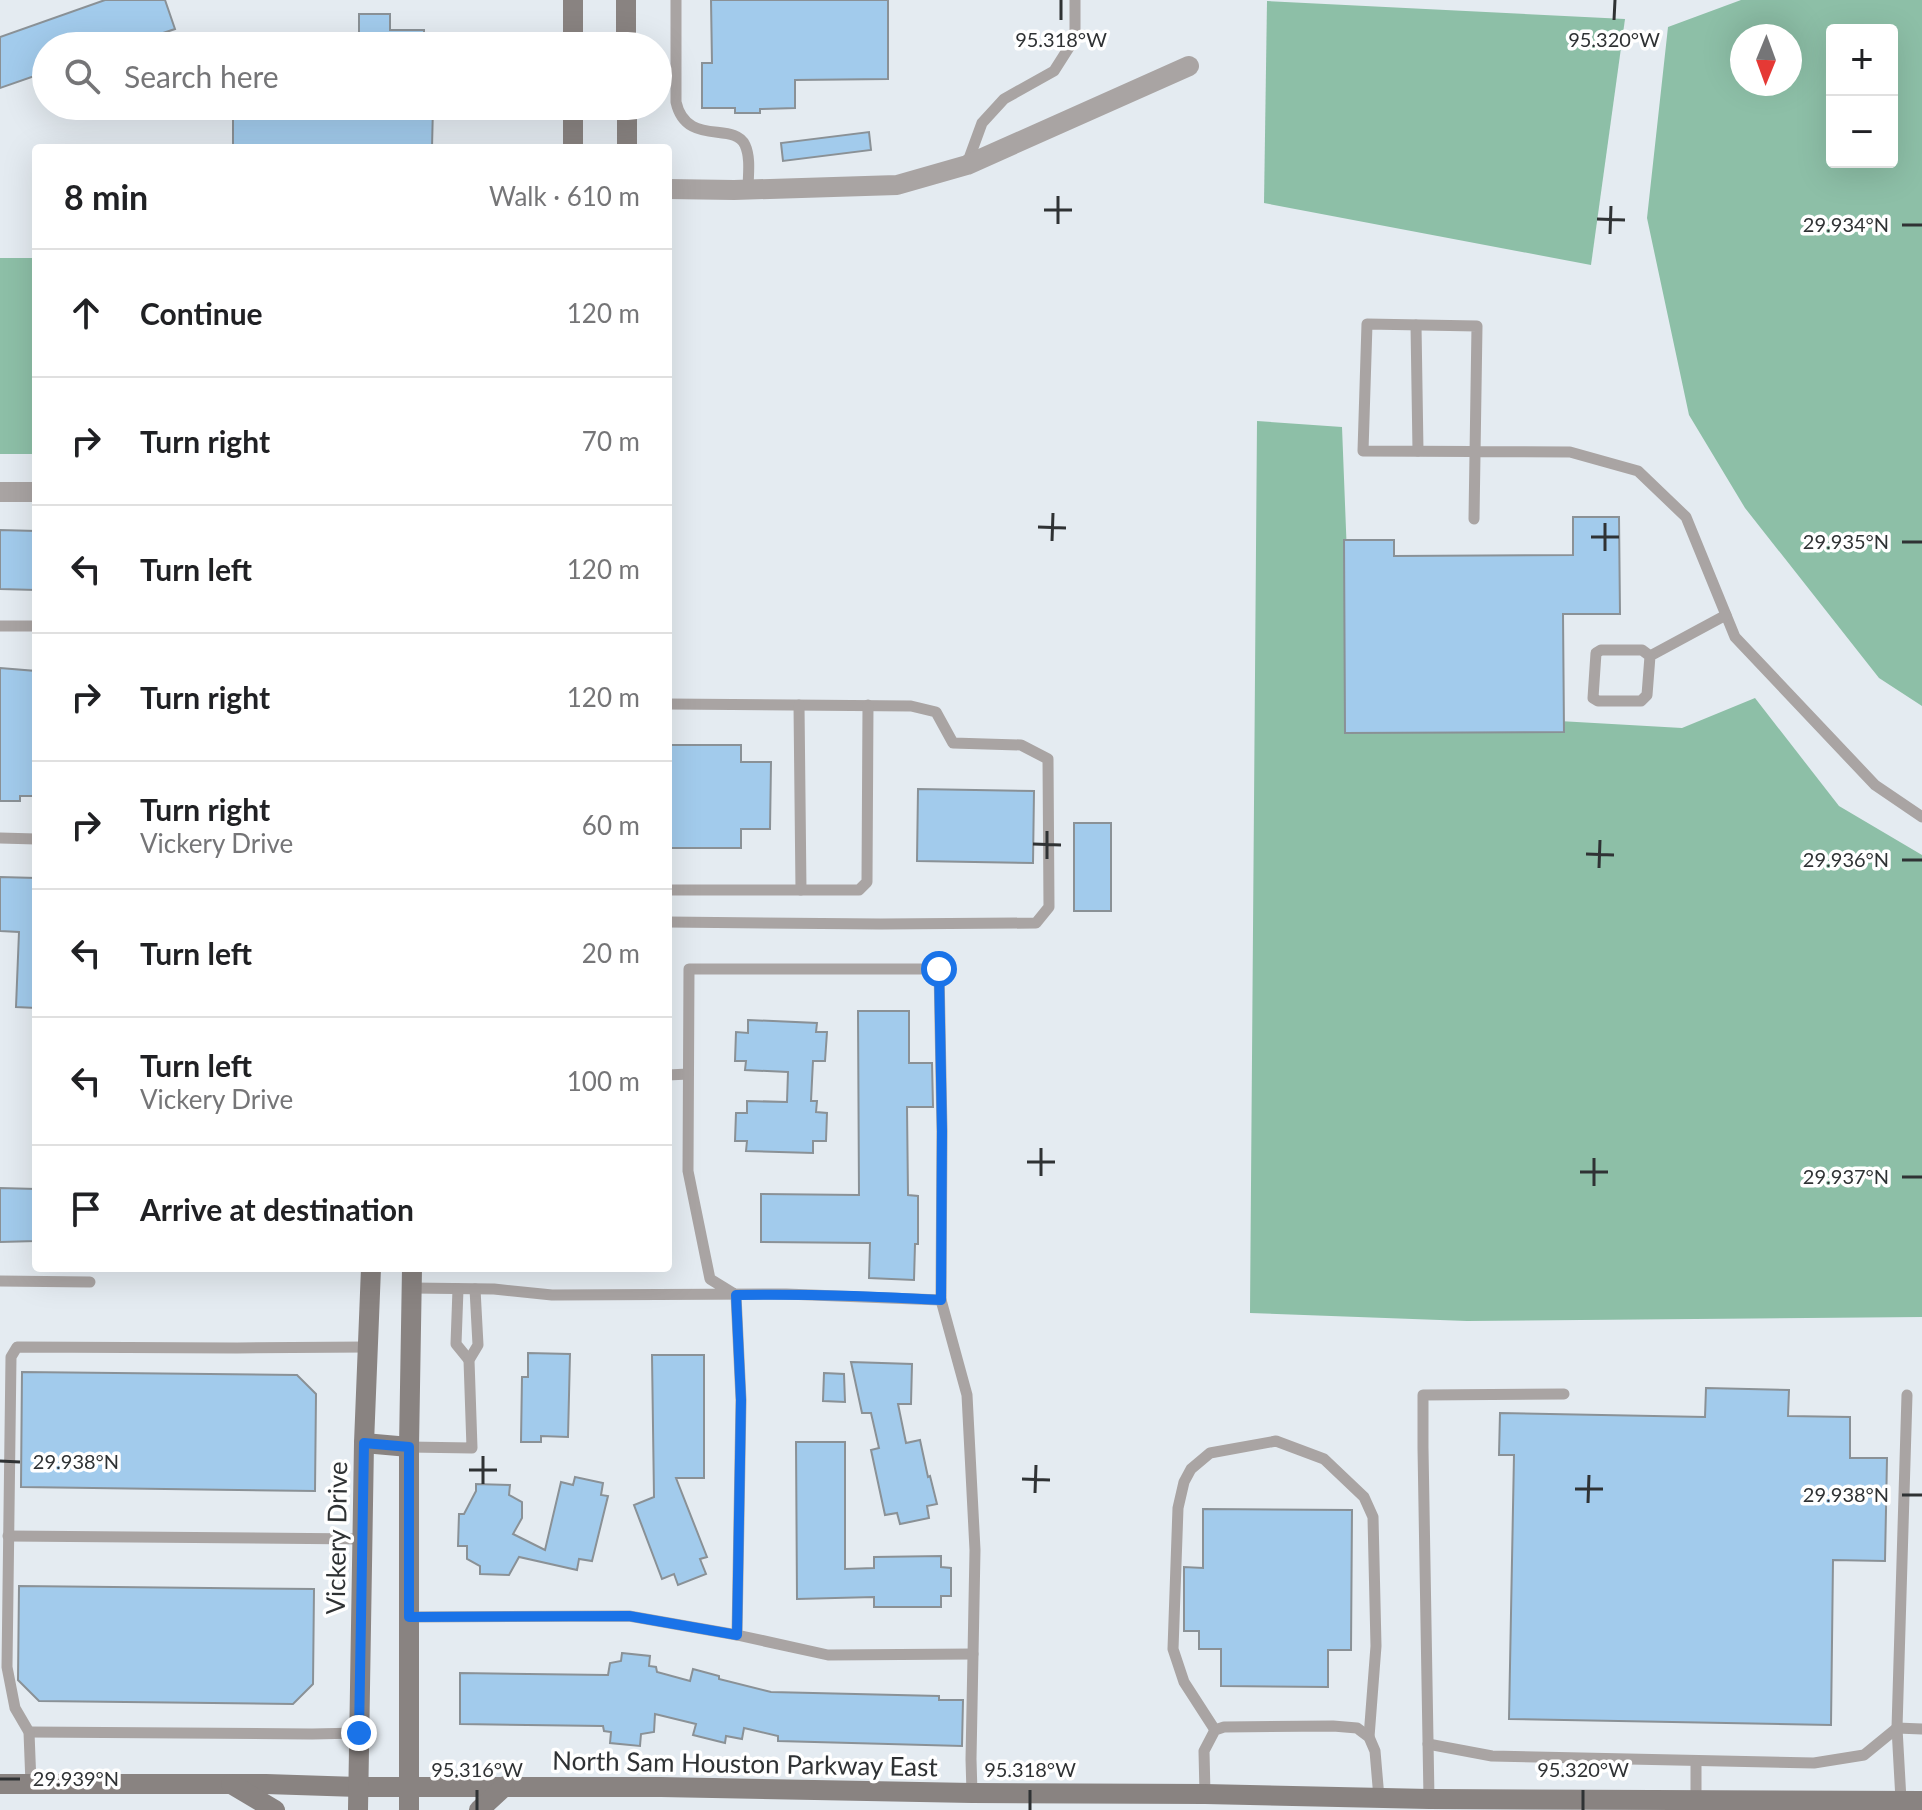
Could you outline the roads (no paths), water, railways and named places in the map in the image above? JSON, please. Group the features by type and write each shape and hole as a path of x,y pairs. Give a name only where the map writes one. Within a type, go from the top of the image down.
{"main road":[{"path":"573,0 573,32"},
{"path":"626,0 626,32"},
{"path":"573,120 573,144"},
{"path":"627,120 627,144"},
{"name":"Vickery Drive","path":"358,1810 364,1443 371,1272"},
{"path":"409,1810 412,1278"},
{"path":"364,1443 409,1447"},
{"name":"North Sam Houston Parkway East","path":"0,1784 661,1787 1429,1799 1912,1801"},
{"path":"231,1784 275,1810"},
{"path":"479,1810 505,1786"}],"street":[{"path":"672,189 897,185 967,165 1189,66"},
{"path":"0,492 32,492"}],"lane":[{"path":"676,0 676,102 679,114 685,123 695,128 740,138 747,157 748,190"},
{"path":"967,165 982,123 1004,99 1054,71 1075,38 1075,0"},
{"path":"1474,519 1476,451 1477,326 1367,324 1363,451 1476,451 1570,452 1638,471 1686,517 1735,637 1875,785 1922,817"},
{"path":"1416,325 1418,451"},
{"path":"1650,656 1726,615"},
{"path":"0,626 32,626"},
{"path":"1601,650 1642,650 1650,656 1647,695 1641,701 1598,701 1593,698 1596,653 1601,650"},
{"path":"672,704 911,706 936,712 953,743 1021,745 1048,759 1049,907 1036,923 672,922"},
{"path":"799,705 801,890"},
{"path":"672,890 859,890 867,882 868,705"},
{"path":"0,838 32,839"},
{"path":"736,1295 710,1279 688,1171 689,969 939,969 941,1300 967,1395 975,1550 972,1793"},
{"path":"672,1075 688,1074"},
{"path":"412,1278 458,1289 552,1295 815,1295 941,1300"},
{"path":"0,1281 90,1282"},
{"path":"458,1289 456,1344 469,1360"},
{"path":"409,1447 472,1448 469,1360 478,1345 475,1289"},
{"path":"736,1295 741,1400 737,1635"},
{"path":"31,1784 29,1732 15,1708 7,1667 11,1357 17,1347 368,1347"},
{"path":"1429,1799 1423,1395 1564,1394"},
{"path":"1907,1395 1897,1728 1912,1801"},
{"path":"1215,1730 1184,1682 1173,1649 1178,1508 1184,1482 1191,1469 1210,1453 1276,1441 1324,1459 1364,1497 1373,1517 1376,1646 1369,1737 1375,1751 1379,1798"},
{"path":"8,1536 363,1539"},
{"path":"409,1617 629,1616 828,1655 973,1654"},
{"path":"1205,1794 1204,1751 1215,1730 1224,1727 1333,1726 1357,1728 1369,1737"},
{"path":"1428,1744 1492,1756 1814,1763 1864,1755 1897,1728 1922,1729"},
{"path":"29,1732 359,1733"},
{"path":"1696,1761 1696,1801"}]}
